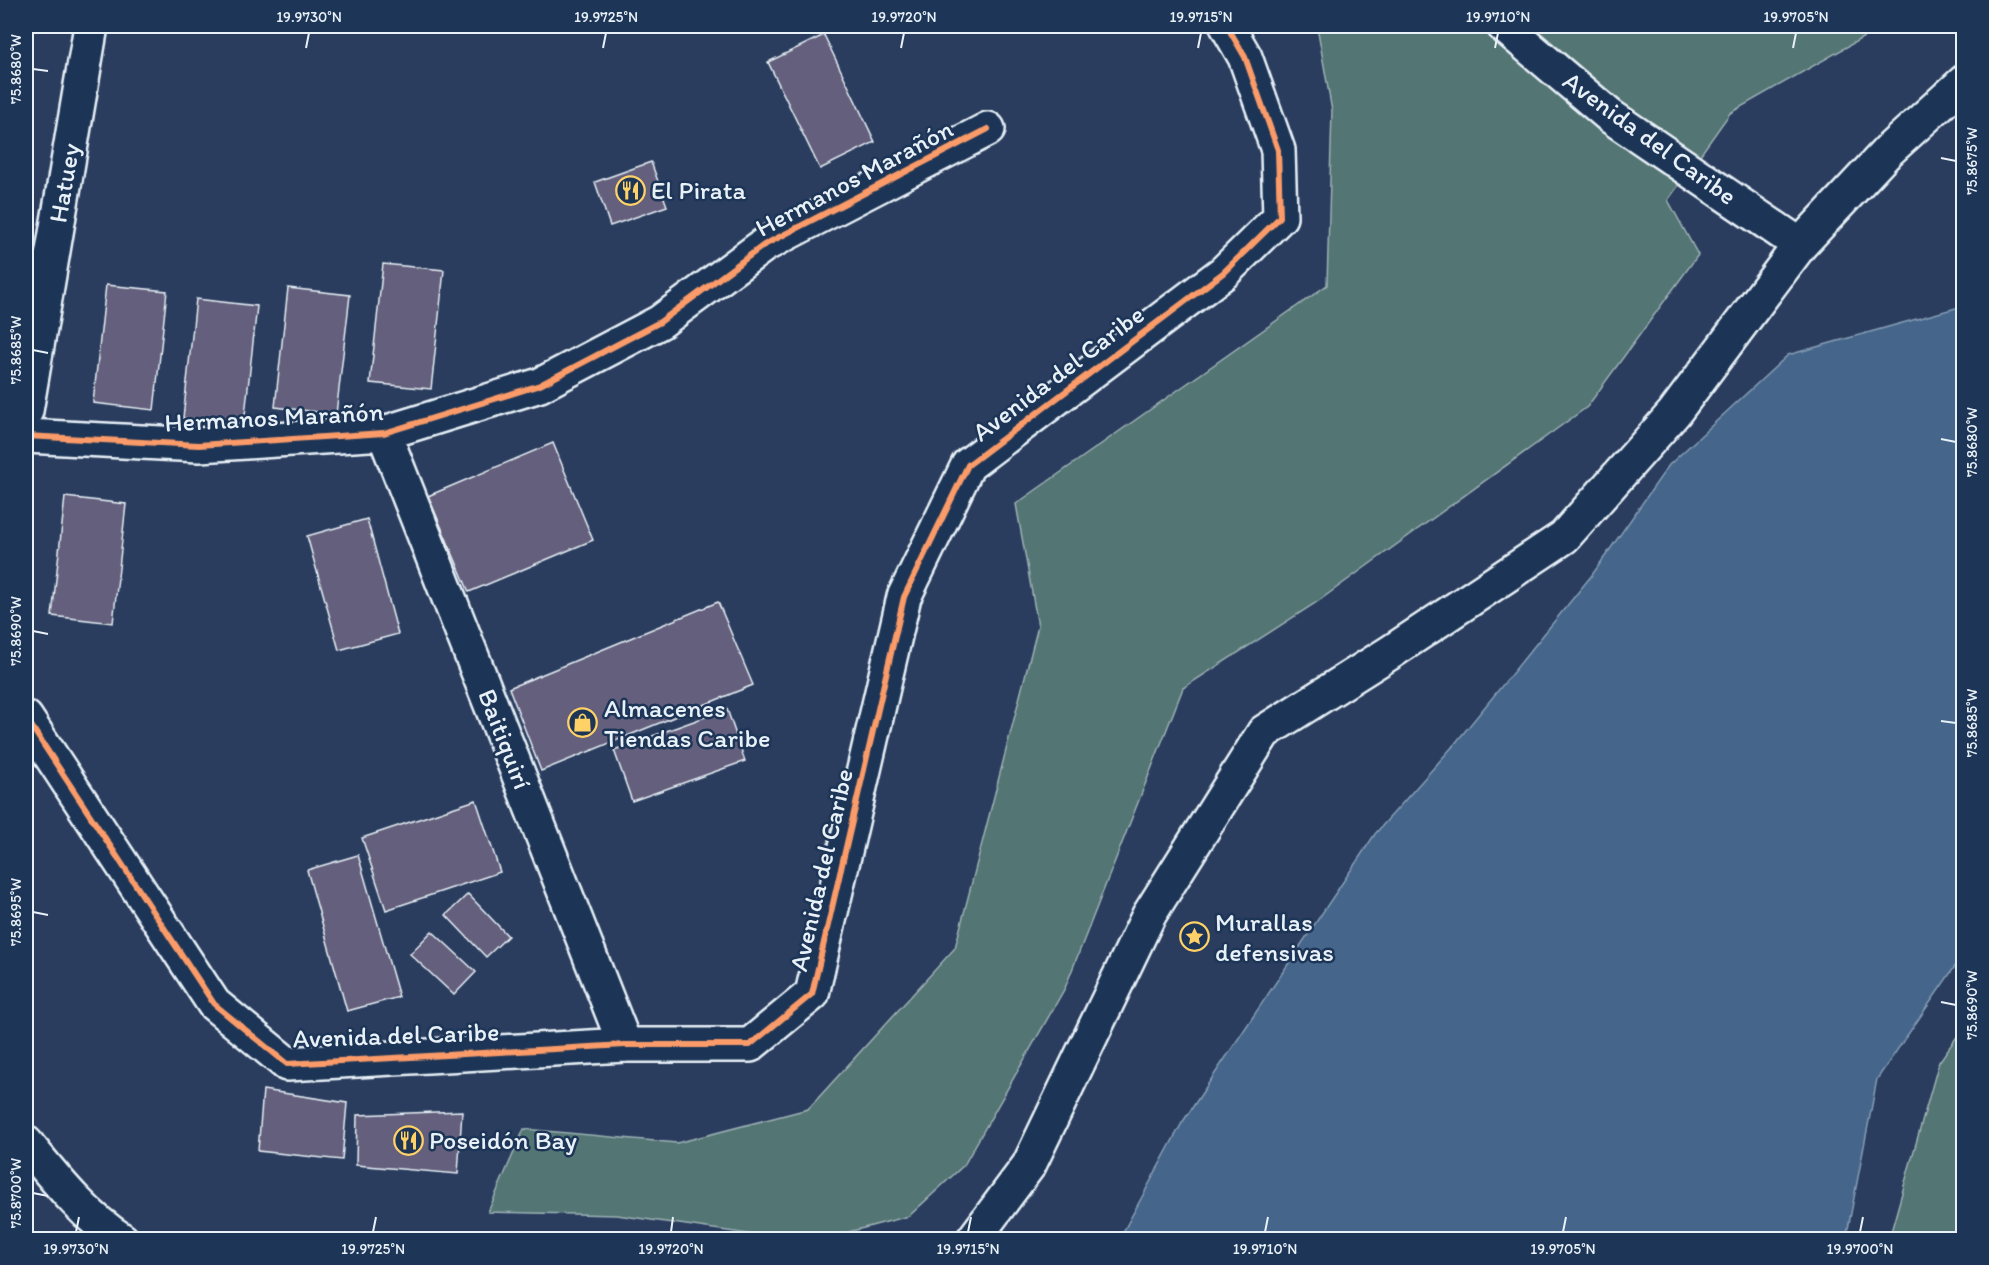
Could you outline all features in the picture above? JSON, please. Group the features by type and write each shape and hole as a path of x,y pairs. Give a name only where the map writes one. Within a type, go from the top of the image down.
{"street":[{"name":"Hatuey","path":"26,411 91,26"},
{"name":"Avenida del Caribe","path":"26,718 214,1005 287,1064 625,1045 750,1045 812,994 904,597 968,465 1223,273 1280,216 1278,150 1245,57 1227,26"},
{"name":"Avenida del Caribe","path":"1504,26 1610,116 1800,244"},
{"path":"973,1239 1029,1165 1149,915 1264,732 1391,652 1564,537 1674,413 1800,244 1889,150 1964,82"},
{"name":"Hermanos Marañón","path":"26,436 199,446 384,433 540,385 660,322 764,245 988,129"},
{"name":"Baitiquirí","path":"384,433 625,1045"},
{"path":"26,1143 61,1185 109,1232 123,1239"}],"green space":[{"path":"1317,26 1875,26 1866,36 1730,113 1668,200 1698,255 1587,407 1317,602 1183,688 1065,988 964,1165 909,1216 822,1239 790,1240 617,1215 488,1212 524,1129 677,1143 808,1109 955,948 1038,626 1016,504 1327,285 1332,111"},
{"path":"1963,1028 1963,1239 1889,1239 1939,1062"}],"water":[{"path":"1963,306 1963,955 1877,1079 1846,1239 1117,1239 1123,1232 1182,1123 1375,834 1453,746 1592,575 1669,465 1788,355"}],"building":[{"path":"824,35 875,142 820,169 768,62"},
{"path":"651,162 667,206 610,226 595,182"},
{"path":"383,264 444,270 431,389 370,383"},
{"path":"106,285 167,291 154,410 93,403"},
{"path":"288,288 350,295 336,414 275,407"},
{"path":"196,299 257,306 244,424 183,418"},
{"path":"553,443 593,540 469,592 428,496"},
{"path":"65,497 126,504 113,623 52,616"},
{"path":"367,519 398,634 339,650 307,536"},
{"path":"718,602 753,685 541,771 509,688"},
{"path":"727,709 745,761 632,801 614,750"},
{"path":"476,800 500,872 386,910 362,838"},
{"path":"358,855 399,997 347,1011 307,870"},
{"path":"468,894 508,936 486,957 446,915"},
{"path":"432,931 476,972 454,995 410,954"},
{"path":"263,1090 347,1103 342,1160 258,1151"},
{"name":"Poseidón Bay","path":"462,1111 458,1174 356,1165 357,1115"}],"cycle path":[{"path":"26,718 214,1004 287,1064 625,1045 750,1045 812,994 904,597 968,465 1223,273 1280,217 1278,150 1245,57 1227,26"},
{"path":"26,436 199,445 384,433 540,385 660,322 764,245 988,129"}],"place":[{"name":"El Pirata","path":"630,190"},
{"name":"Almacenes Tiendas Caribe","path":"583,723"},
{"name":"Murallas defensivas","path":"1194,937"},
{"name":"Poseidón Bay","path":"408,1140"}]}
